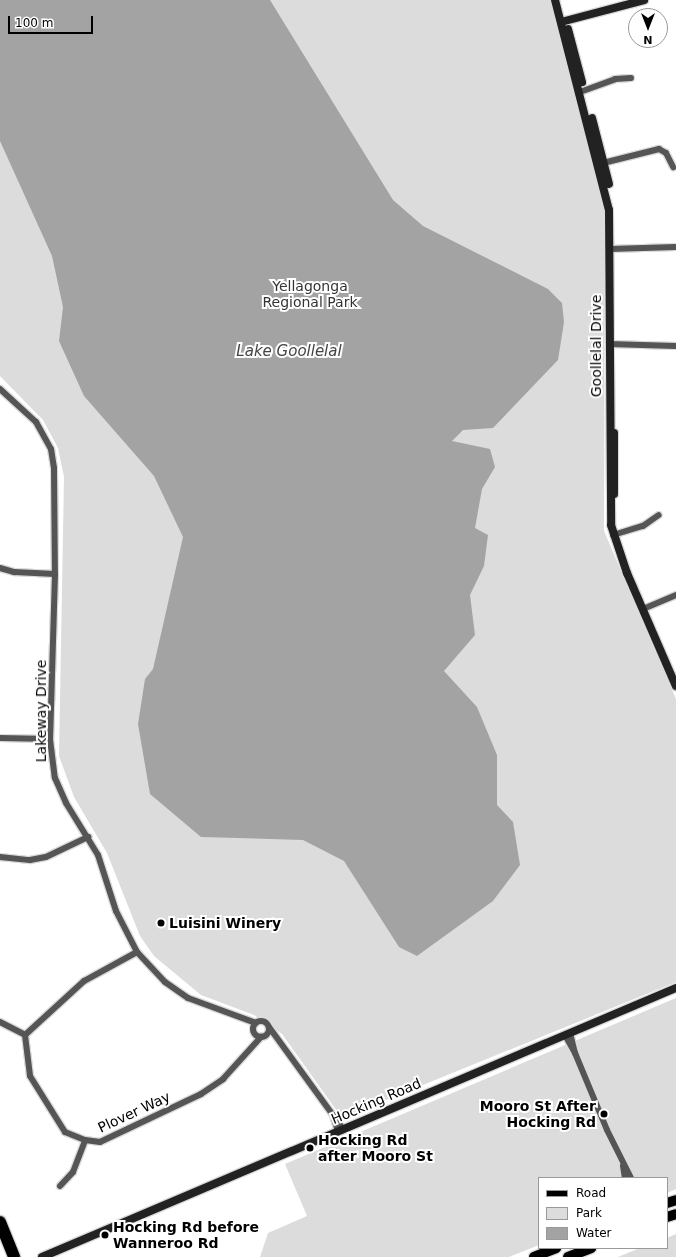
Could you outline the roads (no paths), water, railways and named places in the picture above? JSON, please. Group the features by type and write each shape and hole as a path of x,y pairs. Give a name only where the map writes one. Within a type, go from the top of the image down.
{"highway":[{"path":"0,1222 14,1257"}],"main road":[{"path":"534,1257 554,1249"},
{"path":"568,1257 588,1249"}],"street":[{"name":"Goollelal Drive","path":"555,0 563,19"},
{"name":"Goollelal Drive","path":"560,0 563,19 582,92 614,207 612,249 612,344 615,534 676,686"},
{"path":"563,19 630,0"},
{"path":"563,19 644,0"},
{"path":"582,92 615,79 631,78"},
{"path":"602,163 659,149 666,153 673,168"},
{"path":"612,249 676,247"},
{"path":"612,344 676,346"},
{"name":"Lakeway Drive","path":"0,389 36,422 51,449 54,468 55,574 50,739 55,778 66,803 98,855 116,911 137,952 165,982 188,998 245,1020 254,1028"},
{"path":"615,534 643,526 659,515"},
{"path":"0,568 14,572 55,574"},
{"path":"645,608 676,595"},
{"name":"Goollelal Drive","path":"645,608 676,674"},
{"path":"0,738 50,739"},
{"path":"0,857 30,860 46,857 88,838"},
{"path":"0,1022 25,1035 84,981 137,952"},
{"name":"Hocking Road","path":"42,1257 676,988"},
{"path":"280,1044 263,1037 254,1028 263,1022 269,1027 333,1115 341,1130"},
{"path":"263,1037 269,1027"},
{"name":"Plover Way","path":"249,1048 254,1028"},
{"path":"568,1034 623,1166 630,1177"},
{"name":"Plover Way","path":"25,1035 30,1076 65,1132 85,1140 100,1142 135,1123 201,1094 223,1078 249,1048 263,1037"},
{"path":"60,1186 73,1172 85,1140"},
{"path":"623,1166 625,1177"}],"water":[{"name":"Lake Goollelal","path":"0,0 270,0 393,200 423,226 548,289 562,303 564,322 558,360 493,428 463,430 452,441 490,449 495,467 482,489 475,528 488,535 484,566 470,595 475,635 444,671 477,707 497,755 497,805 513,822 520,865 493,901 417,956 399,947 344,861 303,840 201,837 150,794 138,724 145,679 153,669 183,537 154,476 84,396 59,341 63,307 52,256 0,141"}],"place":[{"name":"Luisini Winery","path":"161,923"},
{"name":"Mooro St After Hocking Rd","path":"604,1114"},
{"name":"Hocking Rd after Mooro St","path":"310,1148"},
{"name":"Hocking Rd before Wanneroo Rd","path":"105,1235"}],"park label":[{"name":"Yellagonga Regional Park","path":"310,294"}]}
